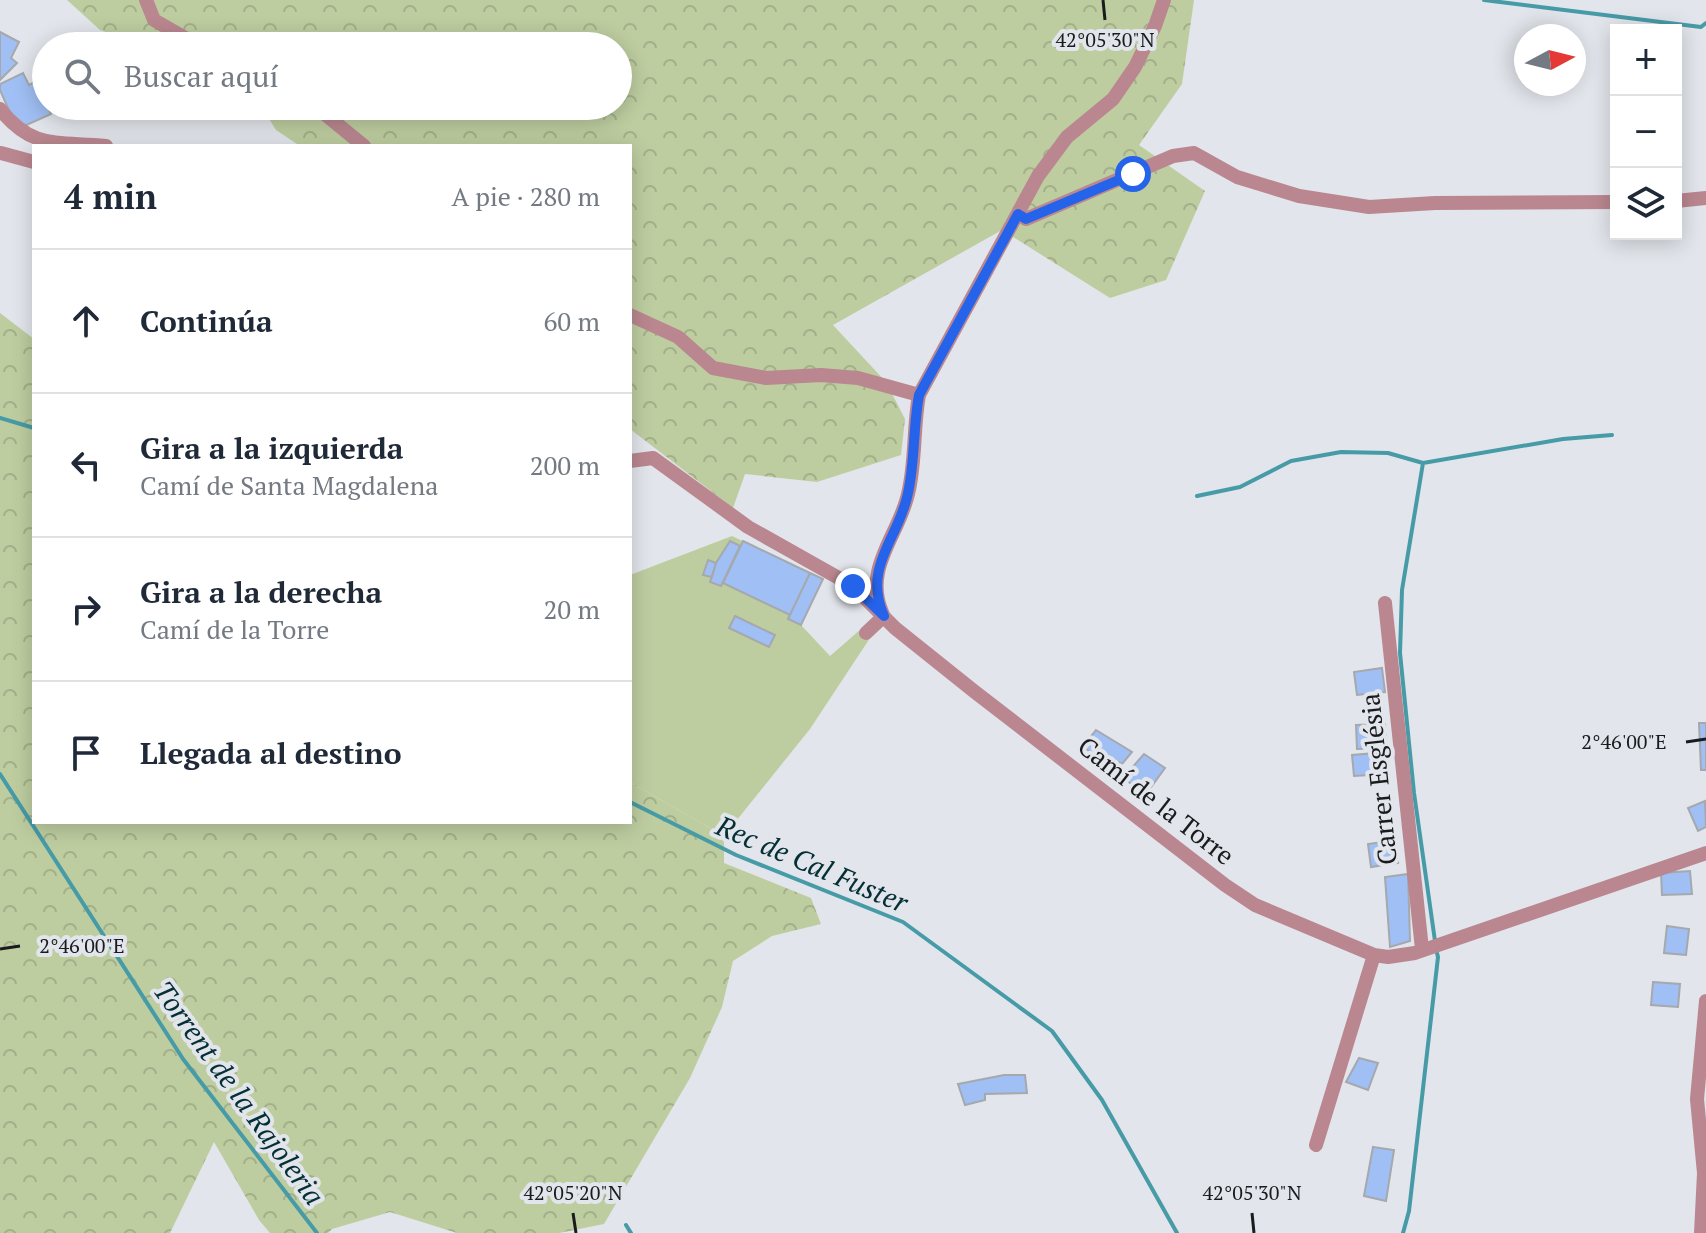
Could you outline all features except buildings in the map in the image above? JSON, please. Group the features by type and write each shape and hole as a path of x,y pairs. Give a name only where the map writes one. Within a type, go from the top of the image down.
{"street":[{"path":"146,0 154,20 175,32"},
{"path":"866,633 884,616 876,591 880,559 908,495 913,425 919,395 1038,176 1067,137 1113,99 1135,67 1164,0"},
{"path":"0,109 21,131 55,144"},
{"path":"332,120 362,144"},
{"path":"1,153 32,161"},
{"path":"1018,214 1026,219 1173,156 1194,153 1237,177 1299,196 1369,207 1435,203 1610,202"},
{"path":"1682,200 1706,198"},
{"path":"632,316 678,337 713,368 766,378 821,375 858,378 919,395"},
{"name":"Camí de la Torre","path":"632,461 653,458 748,527 853,586 895,628 975,692 1255,905 1374,955 1388,957 1422,949 1702,857"},
{"name":"Carrer Església","path":"1385,603 1422,949"},
{"path":"1316,1145 1374,955"},
{"path":"1703,1231 1704,1173 1697,1099 1706,1001"}],"green space":[{"path":"67,0 1194,0 1182,84 1139,145 1205,191 1166,280 1110,298 1002,230 833,325 886,382 905,419 901,455 817,482 745,474 733,508 632,431 632,144 297,144 276,130 270,120 632,120 632,32 100,30"},
{"path":"0,313 32,337 32,824 632,824 632,783 724,836 724,863 811,898 821,924 772,936 733,961 722,1007 690,1078 604,1224 559,1233 457,1233 390,1212 332,1229 328,1233 270,1233 259,1220 214,1142 170,1233 0,1233"},
{"path":"732,536 823,579 801,625 830,656 861,629 870,638 810,729 724,836 632,783 632,574"}],"waterway":[{"path":"1484,0 1701,27 1706,23"},
{"name":"Rec de Cal Fuster","path":"0,418 32,427"},
{"path":"1197,496 1240,487 1291,461 1341,452 1388,453 1423,463 1563,439 1612,435"},
{"path":"1423,463 1402,590 1400,653 1414,793 1435,941"},
{"name":"Torrent de la Rajoleria","path":"0,774 32,824"},
{"name":"Rec de Cal Fuster","path":"632,803 736,855 903,922 1052,1031 1102,1100 1177,1233"},
{"name":"Torrent de la Rajoleria","path":"32,824 183,1059 317,1233"},
{"path":"1403,1233 1409,1211 1438,957 1436,949"},
{"path":"626,1225 631,1233"}],"route":[{"path":"853,586 884,616 876,591 880,559 908,495 913,425 919,395 1018,214 1026,219 1133,174"}]}
